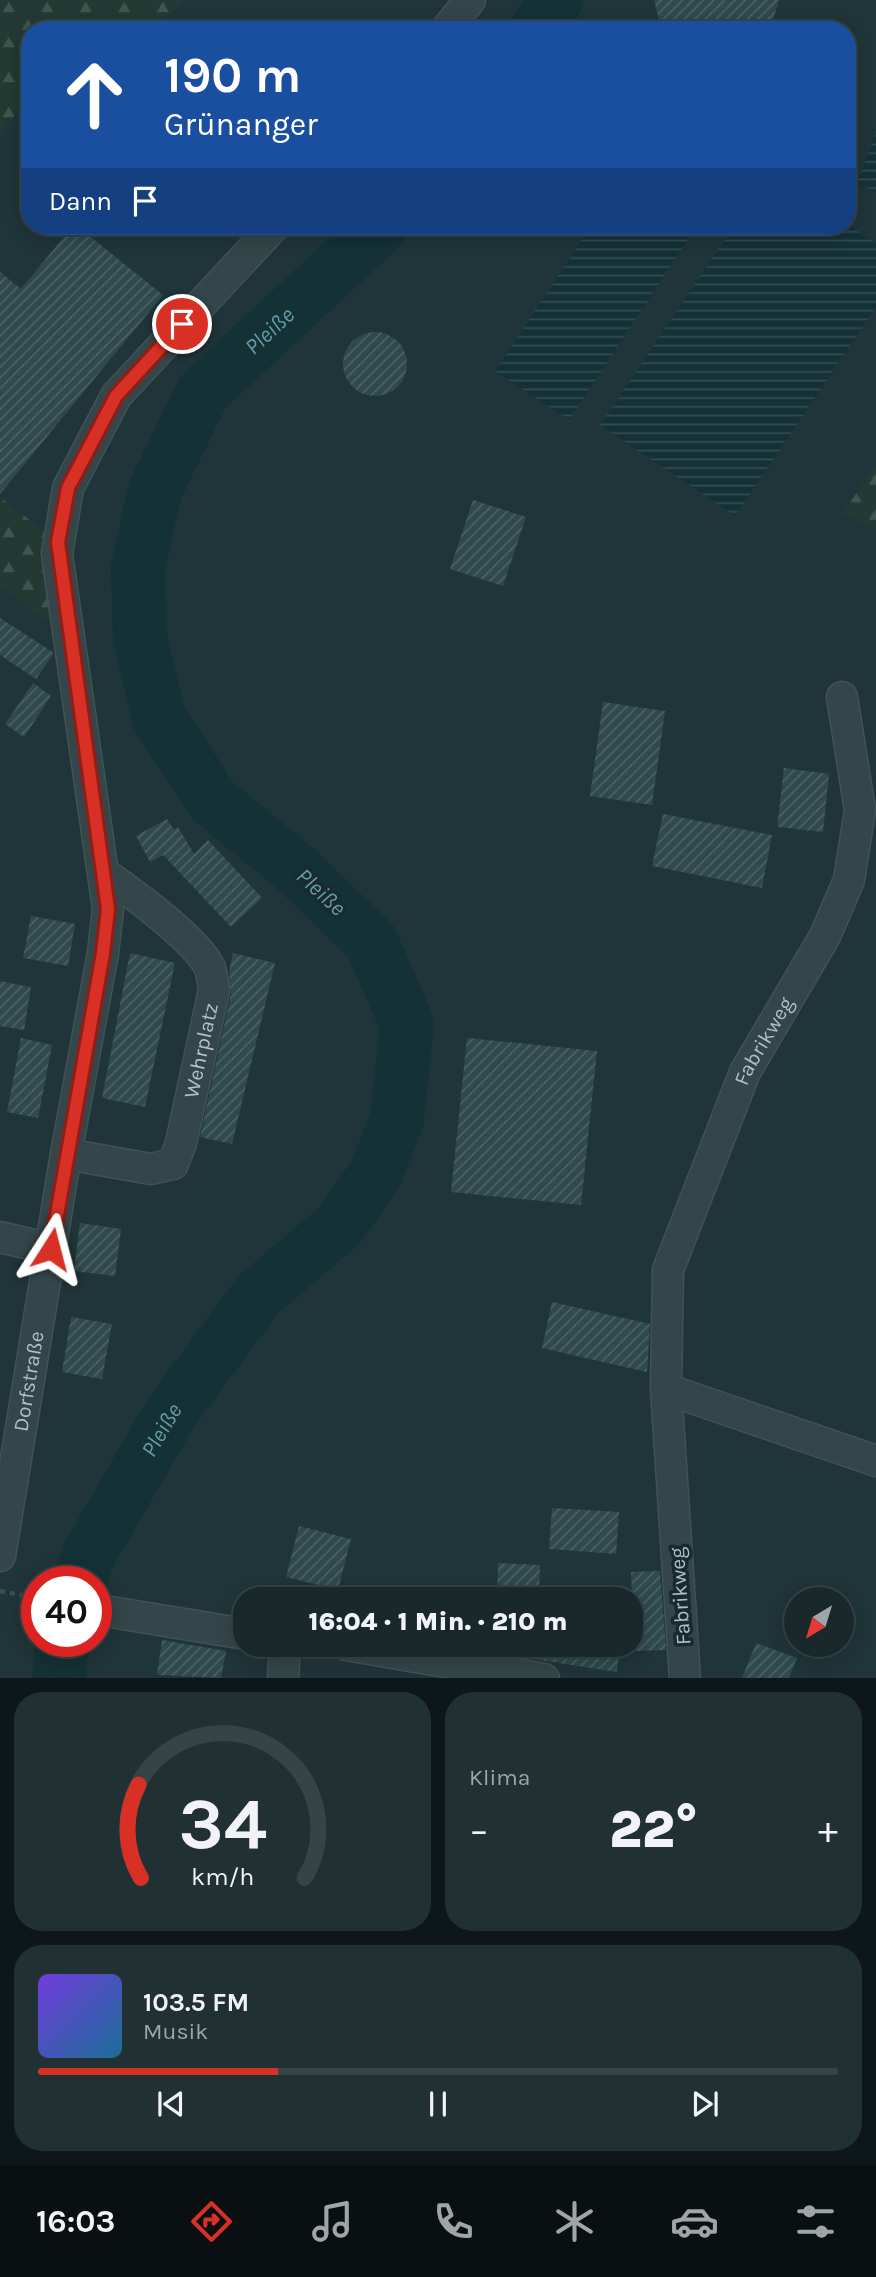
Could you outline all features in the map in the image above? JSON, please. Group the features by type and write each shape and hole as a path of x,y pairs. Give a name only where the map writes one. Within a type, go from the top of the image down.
{"street":[{"path":"453,21 470,0"},
{"name":"Dorfstraße","path":"0,1556 66,1154 103,953 108,909 57,554 68,488 116,396 266,235"},
{"name":"Fabrikweg","path":"685,1678 666,1389 668,1270 745,1072 825,936 849,880 860,810 842,697"},
{"name":"Wehrplatz","path":"66,1154 151,1169 173,1164 181,1143 214,990 211,970 201,954 132,893 105,874"},
{"path":"0,1237 51,1249"},
{"path":"666,1389 876,1461"},
{"path":"112,1612 233,1632"},
{"path":"284,1678 285,1657"},
{"path":"418,1657 544,1678"}],"path":[{"path":"0,1591 21,1595"}],"green space":[{"path":"0,0 187,0 161,21 21,21 21,107 0,136"},
{"path":"876,465 876,528 842,514"},
{"path":"0,497 58,542 69,635 0,587"}],"water":[{"path":"876,133 876,191 857,184"},
{"path":"856,230 876,243 876,307 735,516 600,425 728,235 856,235"},
{"path":"585,235 691,235 569,420 495,371"}],"building":[{"path":"654,0 779,0 773,21 659,21"},
{"path":"66,235 88,235 163,295 0,494 0,272 21,289"},
{"path":"375,332 393,338 401,346 407,364 401,382 393,390 375,396 357,390 349,382 343,364 349,346 357,338"},
{"path":"473,500 526,517 503,586 450,569"},
{"path":"0,618 54,653 36,679 0,655"},
{"path":"33,683 51,696 24,737 5,724"},
{"path":"603,702 665,711 652,805 590,796"},
{"path":"784,768 829,774 823,832 777,827"},
{"path":"663,814 772,835 762,888 652,866"},
{"path":"167,819 174,830 178,827 194,854 208,840 262,898 231,927 163,855 150,862 136,836"},
{"path":"31,916 75,924 68,966 23,958"},
{"path":"130,953 175,963 145,1107 102,1098"},
{"path":"233,953 275,963 232,1144 200,1137 231,994 229,972"},
{"path":"0,981 31,987 24,1030 0,1026"},
{"path":"21,1038 52,1045 38,1118 7,1112"},
{"path":"467,1038 597,1051 581,1205 451,1192"},
{"path":"80,1223 121,1229 115,1276 74,1271"},
{"path":"552,1302 650,1324 647,1372 542,1348"},
{"path":"71,1317 112,1324 102,1379 62,1372"},
{"path":"552,1508 619,1512 616,1554 549,1549"},
{"path":"299,1526 351,1539 339,1587 326,1587 286,1577"},
{"path":"498,1563 540,1565 539,1587 497,1587"},
{"path":"660,1571 666,1650 643,1651 643,1587 632,1587 631,1572"},
{"path":"162,1640 226,1651 221,1678 157,1675"},
{"path":"756,1643 784,1653 784,1657 797,1658 789,1678 742,1678"},
{"path":"526,1657 619,1657 617,1672"}],"waterway":[{"name":"Pleiße","path":"542,21 556,0"},
{"name":"Pleiße","path":"85,1566 88,1556 172,1411 259,1294 338,1227 375,1175 397,1119 407,1024 371,941 296,869 213,801 159,718 140,637 138,568 155,490 203,392 372,235"},
{"name":"Pleiße","path":"59,1678 61,1657"}],"route":[{"path":"51,1249 103,953 108,909 57,554 58,542 68,488 116,396 182,324"}]}
